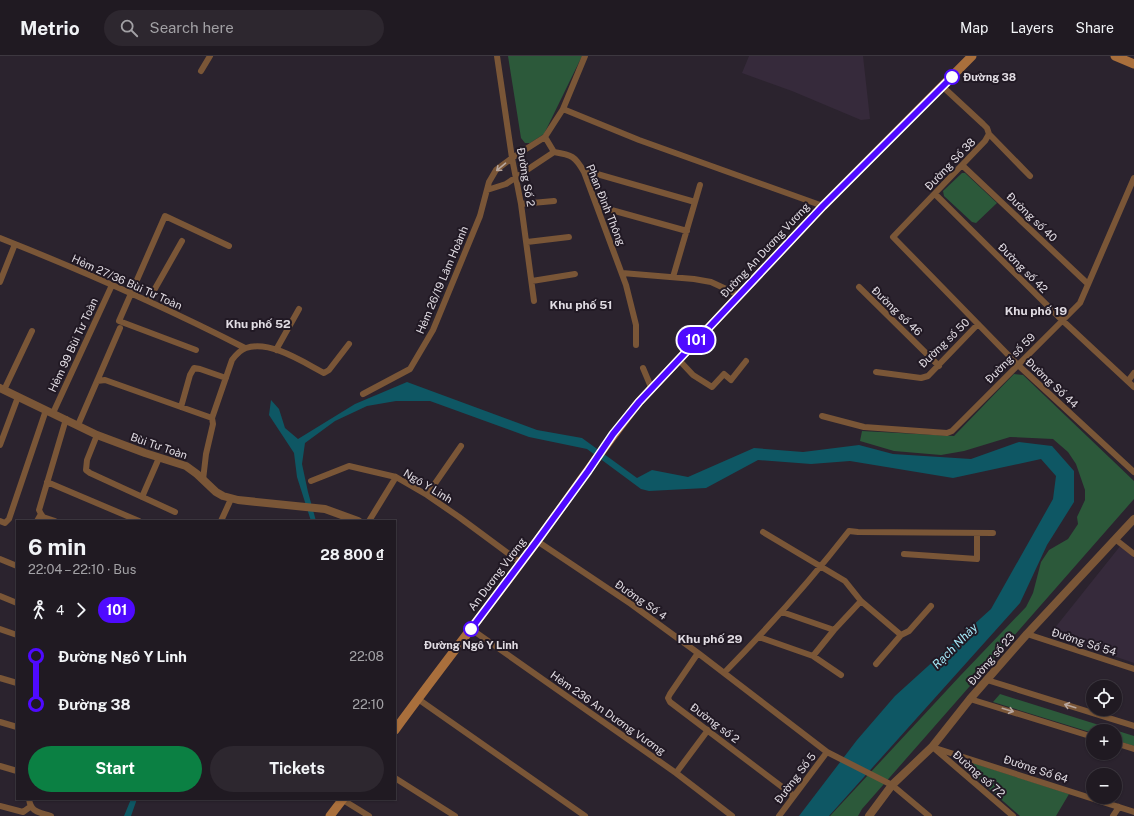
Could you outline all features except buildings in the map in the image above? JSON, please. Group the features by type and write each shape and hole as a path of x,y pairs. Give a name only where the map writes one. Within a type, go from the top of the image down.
{"main road":[{"name":"Đường An Dương Vương","path":"588,471 613,434 652,387 823,206 972,56"},
{"path":"1115,56 1134,64"},
{"name":"An Dương Vương","path":"396,729 521,563 588,471"},
{"path":"330,816 342,800"}],"street":[{"path":"201,71 210,56"},
{"name":"Đường Số 2","path":"497,56 512,158 527,242 534,301"},
{"path":"487,190 506,184 554,152 545,138 563,109 585,56"},
{"name":"Đường Số 38","path":"892,237 985,141 989,134 987,128 942,86"},
{"path":"563,109 639,140 823,206"},
{"path":"989,134 1030,176"},
{"name":"Hẻm 26/19 Lâm Hoành","path":"363,394 410,369 433,330 480,216 489,182 496,170 512,158 545,138"},
{"name":"Phan Đình Thông","path":"554,152 570,154 583,170 622,273 636,325 636,345"},
{"name":"Đường số 40","path":"962,165 1088,284"},
{"path":"583,170 695,202"},
{"name":"Đường số 59","path":"822,416 864,427 947,433 956,427 1017,364 1080,303 1134,178"},
{"path":"673,277 700,185"},
{"name":"Đường số 42","path":"935,194 1062,320 1134,387"},
{"path":"521,204 554,201"},
{"path":"597,206 687,231"},
{"path":"196,350 119,320 165,216 229,246"},
{"path":"527,242 569,237"},
{"name":"Đường Số 44","path":"892,237 1017,364 1134,472"},
{"name":"Hẻm 27/36 Bùi Tư Toàn","path":"0,238 148,301 245,348"},
{"path":"148,301 182,241"},
{"path":"0,282 15,244"},
{"path":"622,273 711,282 739,295"},
{"path":"532,281 575,274"},
{"name":"Hẻm 99 Bùi Tư Toàn","path":"0,521 5,523 10,519 49,411 112,285"},
{"name":"Đường số 46","path":"858,287 939,366"},
{"path":"276,350 299,309"},
{"name":"Đường số 50","path":"876,372 921,378 928,376 978,324"},
{"path":"78,425 120,328"},
{"path":"2,389 32,331"},
{"path":"203,480 212,418 232,360 245,348 260,347 276,350 324,373 327,372 349,344"},
{"path":"678,359 693,376 712,387 724,374 731,380 746,361"},
{"path":"181,406 190,375 194,368 226,378"},
{"path":"643,368 652,387"},
{"path":"1128,381 1134,373"},
{"path":"97,381 105,380 212,418"},
{"name":"Bùi Tư Toàn","path":"2,389 97,435 159,458 186,466 216,492 231,499 316,508 332,511 355,520"},
{"path":"0,445 18,397"},
{"path":"37,520 40,514 39,510 66,419"},
{"path":"97,435 86,465 86,470 175,512"},
{"path":"427,496 460,446"},
{"path":"142,497 159,458"},
{"name":"Ngô Y Linh","path":"311,481 349,466 396,478 459,517 521,563"},
{"path":"370,520 396,478"},
{"path":"47,482 137,520"},
{"path":"221,520 231,499"},
{"path":"40,514 43,517 52,520"},
{"name":"Đường số 23","path":"869,816 892,785 932,747 970,698 1027,634 1134,519"},
{"path":"724,673 782,612 821,567 849,531 993,533"},
{"path":"763,532 845,581 861,601 901,635"},
{"path":"904,554 977,560 977,533"},
{"path":"1115,540 1134,554"},
{"name":"Đường Số 4","path":"537,541 631,604 698,653 827,752 892,785 929,816"},
{"path":"0,559 16,566"},
{"path":"0,596 16,603"},
{"path":"813,656 834,630 861,601"},
{"path":"876,664 901,635 909,631 931,606"},
{"path":"782,612 834,630"},
{"path":"0,629 16,636"},
{"name":"Hẻm 236 An Dương Vương","path":"471,629 676,773 732,816"},
{"name":"Đường Số 54","path":"1027,634 1134,669"},
{"path":"759,637 813,656 841,675"},
{"name":"Đường số 2","path":"698,653 670,694 668,698 670,702 794,796"},
{"path":"0,678 16,683"},
{"path":"987,680 1134,726"},
{"path":"970,698 1086,734"},
{"path":"418,699 585,816"},
{"path":"0,722 16,727"},
{"path":"676,773 708,730"},
{"path":"1122,745 1134,749"},
{"name":"Đường Số 64","path":"932,747 1134,812"},
{"name":"Đường số 72","path":"932,747 1013,816"},
{"name":"Đường Số 5","path":"779,816 827,752"},
{"path":"0,766 16,771"},
{"path":"396,779 455,816"},
{"path":"29,800 30,807 35,811 51,816"},
{"path":"345,800 369,816"},
{"path":"0,806 23,812 30,807"},
{"path":"1113,816 1120,807"}],"shaded area":[{"path":"749,56 863,56 870,119 861,120 792,91 742,73"},
{"path":"1121,545 1134,558 1134,663 1050,634"}],"green space":[{"path":"508,56 582,56 544,134 530,143 525,143 521,138"},
{"path":"962,173 965,173 997,203 976,223 972,222 944,196 943,191"},
{"path":"1014,374 1023,375 1134,481 1134,499 862,809 858,816 830,816 1026,607 1033,593 1041,562 1049,550 1068,539 1078,524 1077,517 1085,500 1085,490 1076,464 1068,452 1053,439 1010,437 964,451 941,455 894,451 860,441 862,431 954,436"},
{"path":"1000,694 1096,724 1086,724 1086,731 993,702"},
{"path":"1122,732 1134,736 1134,746 1122,742"},
{"path":"964,760 1069,794 1056,816 1020,816 962,765"}],"water":[{"name":"Rạch Nhảy","path":"407,382 537,430 582,438 637,478 652,470 688,477 754,448 803,452 859,445 893,454 971,459 1019,442 1052,446 1074,471 1074,502 1047,545 1020,603 829,816 799,816 857,740 895,696 991,609 1053,499 1056,476 1041,459 953,478 850,461 811,464 758,460 706,488 649,491 641,489 587,449 529,437 430,401 396,401 367,406 335,421 305,443 302,464 316,520 311,520 297,477 294,453 269,415 271,400 279,409 285,428 298,439 355,404"},
{"path":"131,800 137,800 131,816 124,816"}],"bus line":[{"name":"101","path":"471,629 588,471 613,434 639,402 823,206 952,77"}],"place":[{"name":"Đường 38","path":"952,77"},
{"name":"Đường Ngô Y Linh","path":"471,629"}],"district":[{"name":"Khu phố 51","path":"581,305"},
{"name":"Khu phố 19","path":"1036,311"},
{"name":"Khu phố 52","path":"258,324"},
{"name":"Khu phố 29","path":"710,639"}]}
